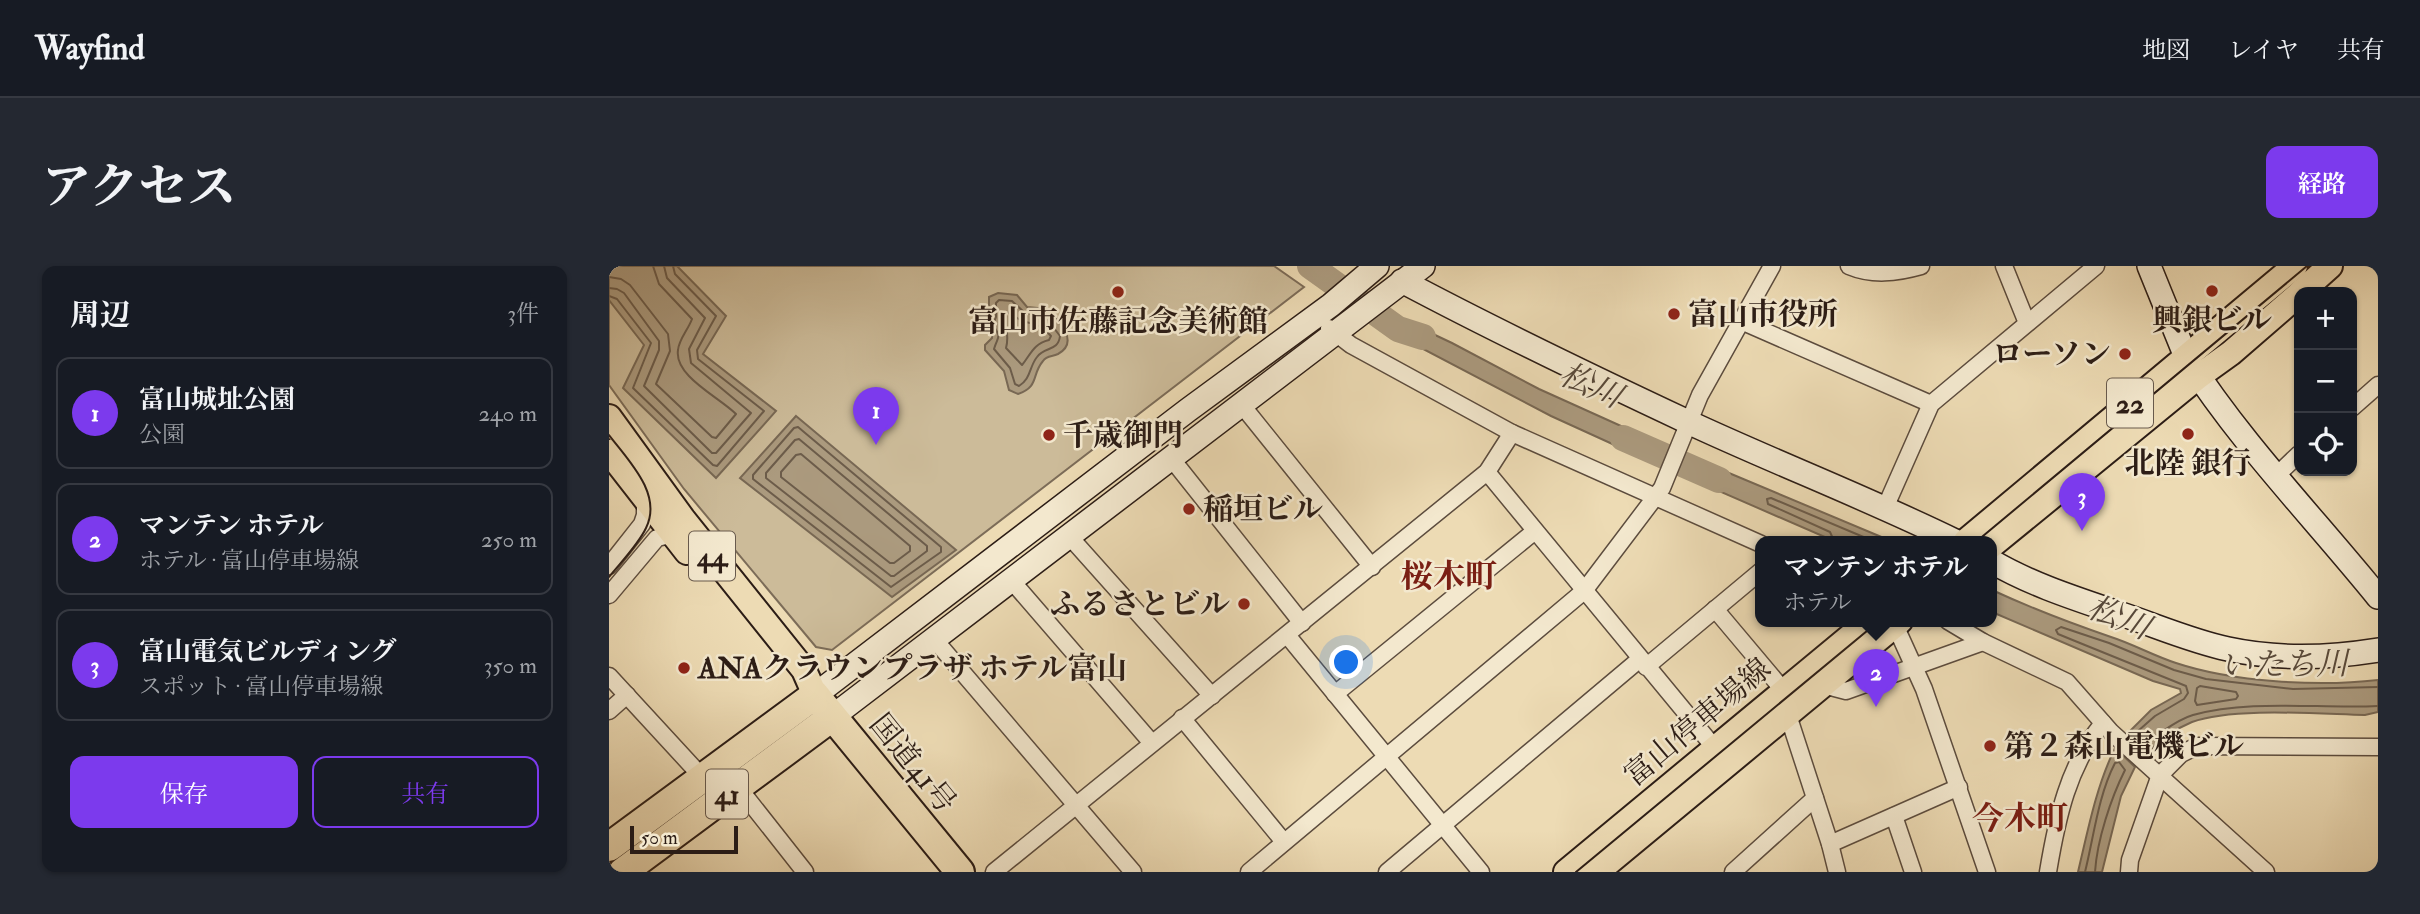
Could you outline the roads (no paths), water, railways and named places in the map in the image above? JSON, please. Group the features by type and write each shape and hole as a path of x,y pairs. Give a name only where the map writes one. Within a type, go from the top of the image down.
{"highway":[{"name":"41","path":"609,848 703,778 824,706"},
{"name":"41","path":"623,872 738,786 824,706"},
{"name":"国道41号","path":"824,706 960,872"}],"main road":[{"name":"22","path":"1997,541 2192,367 2295,266"},
{"name":"22","path":"2307,287 2330,266"},
{"name":"22","path":"1972,536 2192,367 2231,353 2294,298"},
{"name":"44","path":"609,417 661,520"},
{"name":"44","path":"609,452 661,520 804,670 824,706"},
{"name":"富山停車場線","path":"1597,872 1786,703 1863,627"},
{"name":"富山停車場線","path":"1566,872 1714,747 1786,703 1823,685 1893,627"}],"street":[{"path":"824,706 934,639 1423,266"},
{"path":"1249,872 1584,591 1655,498 1700,395 1772,266"},
{"path":"1849,266 1876,273 1921,266"},
{"path":"2004,266 2027,323"},
{"path":"1885,508 1931,404 2097,266"},
{"path":"2149,266 2192,367 2225,413 2378,597"},
{"path":"824,706 1188,410 1324,310 1374,269 1397,285 1463,313 1686,429 1885,508 1944,536"},
{"path":"1324,310 1341,328 1512,433 1755,541"},
{"path":"1741,321 1931,404"},
{"path":"2357,404 2377,390"},
{"path":"1241,404 1372,567"},
{"path":"994,872 1487,472 1512,433"},
{"path":"1171,458 1302,623"},
{"path":"2277,475 2294,459"},
{"path":"1487,472 1714,747"},
{"path":"609,566 661,520 670,536 657,538 609,595"},
{"path":"1335,694 1535,531"},
{"path":"1069,536 1212,696"},
{"path":"1997,564 2070,597 2229,649 2286,657 2335,657 2378,650"},
{"path":"1387,872 1441,825 1755,576"},
{"path":"1011,580 1151,742"},
{"path":"1715,609 1786,703 1837,872"},
{"path":"1900,627 1959,787 1987,872"},
{"path":"1958,627 1983,642 2067,682 2107,727 2266,872"},
{"path":"1287,635 1481,872"},
{"path":"934,639 1133,872"},
{"path":"1823,685 1846,691 1983,642"},
{"path":"609,676 703,778"},
{"path":"609,711 627,695"},
{"path":"1182,718 1284,842"},
{"path":"2048,872 2054,838 2071,778 2087,743 2107,727"},
{"path":"2129,872 2130,860 2160,775 2181,754 2197,746 2378,747"},
{"path":"738,786 806,872"},
{"path":"1830,844 1959,787"},
{"path":"1733,872 1815,798"},
{"path":"1894,816 1913,872"}],"water":[{"path":"609,266 677,266 726,316 703,354 776,411 716,478 623,388 644,345 609,300"},
{"path":"998,293 1017,295 1027,307 1048,309 1062,325 1067,338 1064,349 1045,359 1032,384 1018,394 1009,390 1004,371 985,350 985,345 992,335 981,330 975,323 978,318 989,318 989,297"},
{"name":"松川","path":"1397,317 1539,389 1661,444 1654,463 1551,416 1382,330"},
{"path":"796,416 956,550 892,597 740,478"},
{"name":"松川","path":"1689,456 1879,536 1822,536 1682,475 1689,467"},
{"name":"いたち川","path":"1997,592 2168,660 2223,675 2303,683 2378,680 2378,712 2365,715 2253,713 2209,717 2180,728 2162,739 2147,753 2127,734 2151,710 2181,693 2180,689 2153,681 1997,614"},
{"path":"2115,748 2135,767 2121,796 2102,872 2078,872 2098,793"}],"waterway":[{"name":"松川","path":"1310,266 1398,329 1423,337"},
{"name":"松川","path":"1623,438 1719,480"}],"tram line":[{"path":"1983,536 2307,266"},
{"path":"609,435 634,466 647,490 650,503 650,515 639,541 609,577"},
{"path":"1576,872 1872,627"}],"place":[{"name":"興銀ビル","path":"2212,291"},
{"name":"富山市佐藤記念美術館","path":"1118,292"},
{"name":"富山市役所","path":"1674,314"},
{"name":"ローソン","path":"2125,354"},
{"name":"北陸 銀行","path":"2188,434"},
{"name":"千歳御門","path":"1049,435"},
{"name":"富山城址公園","path":"876,445"},
{"name":"稲垣ビル","path":"1189,509"},
{"name":"富山電気ビルディング","path":"2082,531"},
{"name":"ふるさとビル","path":"1244,604"},
{"name":"ANAクラウンプラザ ホテル富山","path":"684,668"},
{"name":"マンテン ホテル","path":"1876,707"},
{"name":"第２森山電機ビル","path":"1990,746"}],"district":[{"name":"桜木町","path":"1449,576"},
{"name":"今木町","path":"2020,818"}]}
